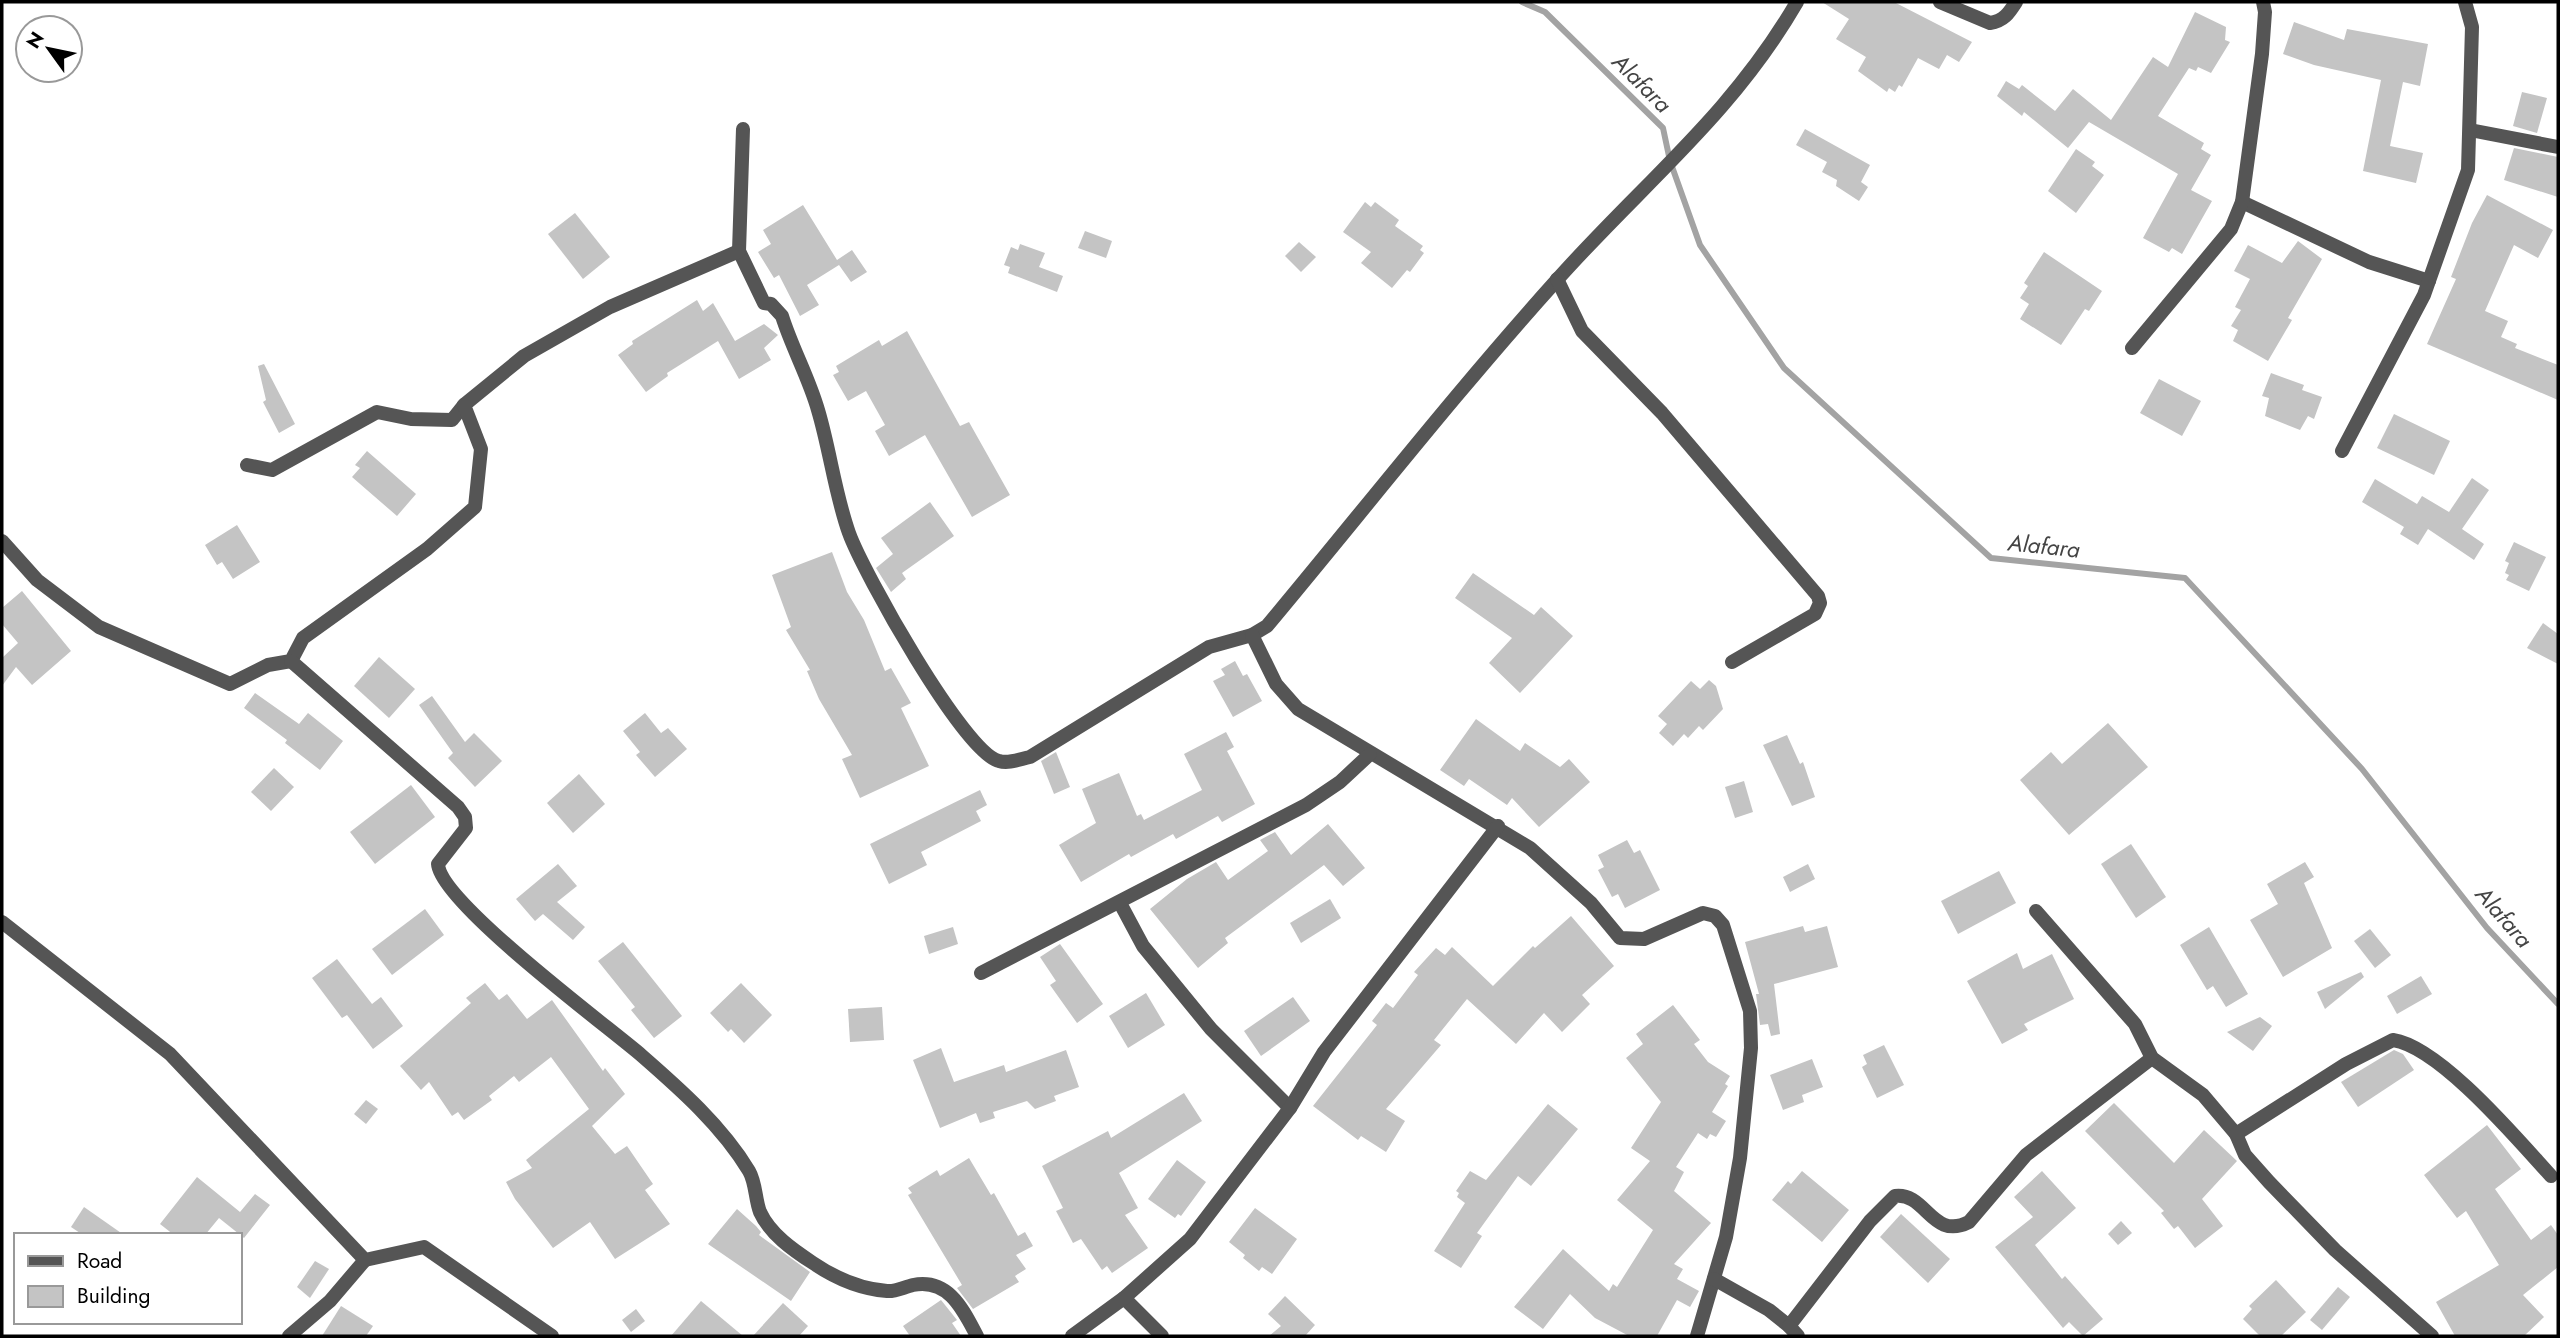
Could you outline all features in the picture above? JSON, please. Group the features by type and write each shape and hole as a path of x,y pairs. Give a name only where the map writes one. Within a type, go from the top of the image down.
{"street":[{"path":"743,129 739,251 764,303 771,304 782,316 817,405 848,530 859,556 907,643 968,735 984,753 997,761 1009,762 1030,757 1209,647 1252,635 1267,626 1557,279 1659,177 1752,74 1797,2"},
{"path":"1940,2 1990,23 1998,22 2008,14 2016,2"},
{"path":"2132,348 2231,229 2242,202 2262,54 2265,12 2263,2"},
{"path":"2342,451 2429,281 2468,170 2472,27 2465,2"},
{"path":"2470,130 2558,146"},
{"path":"2242,202 2369,262 2429,281"},
{"path":"247,465 272,470 377,412 411,418 452,420 464,405 524,356 610,307 739,251"},
{"path":"1557,279 1582,331 1662,412 1818,596 1820,603 1815,614 1732,662"},
{"path":"290,661 303,638 427,549 475,507 481,449 464,405"},
{"path":"2,541 37,580 99,627 230,684 268,665 290,661"},
{"path":"1252,635 1276,684 1298,709 1370,754 1498,826 1530,848 1591,903 1620,938 1644,939 1703,913 1714,916 1723,925 1750,1011 1751,1048 1740,1158 1727,1237 1697,1336"},
{"path":"290,661 458,807 465,817 466,828 438,864 441,876 546,981 639,1054 708,1116 751,1173 760,1213 778,1237 814,1264 850,1283 889,1292 915,1284 945,1290 955,1297 977,1336"},
{"path":"981,973 1306,805 1340,782 1370,754"},
{"path":"1072,1336 1124,1298 1144,1277 1190,1239 1290,1108 1324,1052 1498,826"},
{"path":"1120,903 1143,946 1211,1029 1290,1108"},
{"path":"2036,911 2135,1024 2152,1058 2203,1095 2236,1134 2245,1155 2278,1192 2335,1250 2432,1336"},
{"path":"2,922 170,1054 365,1260"},
{"path":"2236,1134 2346,1064 2393,1040 2415,1047 2463,1085 2551,1176"},
{"path":"1714,1279 1769,1310 1794,1331 1870,1221 1895,1196 1911,1197 1946,1227 1960,1227 1969,1222 2026,1155 2152,1058"},
{"path":"289,1336 330,1301 365,1260 424,1247 552,1336"},
{"path":"1124,1298 1162,1336"}],"building":[{"path":"1822,2 1894,2 1972,42 1959,62 1947,55 1939,69 1918,58 1902,87 1899,85 1895,92 1889,88 1887,92 1858,71 1866,57 1836,39 1849,19"},
{"path":"2195,12 2226,27 2225,40 2230,42 2211,73 2198,67 2196,71 2189,68 2158,116 2204,143 2201,149 2211,155 2191,190 2212,201 2182,254 2172,248 2169,252 2143,238 2178,174 2089,122 2068,148 2024,112 2022,116 1997,96 2006,81 2019,89 2022,85 2055,111 2073,89 2111,120 2153,57 2168,67"},
{"path":"2294,22 2344,40 2347,29 2428,44 2420,86 2403,82 2390,146 2423,153 2416,183 2363,171 2381,80 2314,65 2283,54"},
{"path":"2522,92 2547,98 2537,133 2513,126"},
{"path":"1805,129 1870,165 1861,182 1868,187 1859,201 1836,186 1837,180 1822,172 1827,162 1796,145"},
{"path":"2514,148 2558,157 2558,197 2504,180"},
{"path":"2076,149 2095,162 2092,166 2104,175 2076,213 2048,191"},
{"path":"2487,195 2553,230 2538,258 2514,245 2485,311 2508,321 2501,337 2517,344 2515,348 2558,365 2558,400 2427,344 2456,279 2451,277 2472,223"},
{"path":"1365,202 1371,207 1375,202 1399,220 1395,226 1423,246 1420,250 1424,253 1410,272 1407,270 1392,288 1361,263 1371,252 1343,232"},
{"path":"803,205 837,260 852,250 867,272 851,282 839,265 807,285 819,305 800,316 779,275 774,278 758,252 771,244 763,230"},
{"path":"575,213 610,257 583,279 548,234"},
{"path":"1085,231 1112,241 1106,258 1078,248"},
{"path":"2298,241 2322,259 2288,318 2292,320 2268,361 2233,341 2238,330 2231,326 2241,310 2235,307 2250,279 2234,271 2248,245 2282,263"},
{"path":"1299,242 1316,257 1301,272 1285,256"},
{"path":"1020,244 1045,253 1039,267 1063,276 1057,292 1008,273 1010,267 1004,265 1011,247 1018,250"},
{"path":"2044,252 2102,291 2089,311 2085,309 2061,345 2020,319 2029,304 2020,298 2028,286 2024,283"},
{"path":"697,300 703,311 713,303 735,341 764,324 778,335 764,348 771,360 739,379 718,341 667,373 668,376 646,392 618,355 633,344 632,341"},
{"path":"907,331 960,426 969,422 1010,495 972,517 925,435 889,456 875,431 885,425 866,391 848,401 833,375 839,372 836,366 879,340 882,346"},
{"path":"264,364 295,424 279,433 263,402 266,400 258,366"},
{"path":"2271,373 2304,385 2302,390 2322,397 2314,419 2308,416 2300,430 2265,416 2269,398 2262,396"},
{"path":"2159,379 2201,401 2182,436 2140,413"},
{"path":"2394,414 2450,441 2434,475 2377,448"},
{"path":"367,451 416,494 397,516 352,477 360,468 355,465"},
{"path":"2472,478 2489,490 2462,529 2484,544 2474,560 2428,529 2418,545 2400,534 2404,527 2362,502 2375,479 2417,504 2422,496 2449,512"},
{"path":"930,502 954,536 902,573 906,579 891,592 876,568 893,554 881,538"},
{"path":"237,525 260,562 233,579 222,562 217,565 205,545"},
{"path":"2514,542 2546,557 2529,591 2506,580 2509,575 2505,573 2509,563 2505,561"},
{"path":"832,552 847,592 864,620 885,671 891,668 911,703 901,708 929,766 860,798 842,759 852,755 819,699 807,671 810,670 786,630 791,627 772,575"},
{"path":"1473,573 1534,615 1541,607 1573,636 1520,693 1489,663 1512,638 1455,598"},
{"path":"22,591 71,651 32,685 16,667 2,686 2,658 18,643 2,624 2,608"},
{"path":"2543,623 2558,634 2558,664 2527,648"},
{"path":"379,657 415,689 389,718 354,686"},
{"path":"1235,661 1243,676 1247,674 1262,701 1233,717 1213,681 1225,675 1221,669"},
{"path":"1709,680 1716,686 1723,709 1703,730 1699,726 1688,738 1684,734 1673,746 1659,733 1667,724 1658,716 1691,681 1700,689"},
{"path":"255,693 299,724 308,713 343,741 320,770 285,743 287,740 244,708"},
{"path":"432,696 465,742 474,733 502,761 475,787 448,758 453,753 419,705"},
{"path":"645,713 661,733 668,728 687,749 655,777 636,755 640,752 623,731"},
{"path":"1476,719 1520,751 1525,743 1560,767 1569,759 1590,782 1539,827 1512,798 1507,805 1469,779 1464,786 1440,770"},
{"path":"2108,723 2148,767 2069,835 2020,780 2051,752 2062,764"},
{"path":"1226,732 1234,747 1227,751 1255,804 1222,822 1218,816 1176,839 1173,834 1131,857 1129,854 1081,882 1059,845 1096,823 1082,789 1119,773 1137,816 1141,814 1144,820 1202,790 1184,754"},
{"path":"1787,735 1800,764 1803,762 1815,797 1792,806 1763,745"},
{"path":"1056,752 1070,787 1054,794 1041,761"},
{"path":"274,768 294,787 271,811 251,792"},
{"path":"579,774 605,804 573,833 547,803"},
{"path":"1744,781 1753,812 1735,818 1725,787"},
{"path":"411,785 435,817 375,864 350,832"},
{"path":"980,790 987,805 976,811 981,821 921,852 927,865 889,884 870,844"},
{"path":"1328,824 1365,868 1343,886 1324,865 1225,938 1228,943 1198,968 1150,909 1187,879 1216,862 1228,880 1268,851 1260,840 1275,832 1291,855"},
{"path":"1627,840 1634,853 1640,850 1660,890 1625,908 1618,894 1612,897 1598,870 1604,867 1598,855"},
{"path":"2131,844 2166,897 2136,918 2101,864"},
{"path":"2305,862 2314,877 2304,883 2332,948 2283,977 2250,920 2278,904 2267,884"},
{"path":"558,864 577,886 557,902 585,927 573,940 543,914 535,921 516,899"},
{"path":"1808,864 1815,879 1790,892 1783,877"},
{"path":"1999,871 2016,903 1958,934 1941,901"},
{"path":"1330,899 1341,918 1301,943 1290,923"},
{"path":"425,909 444,935 392,975 372,949"},
{"path":"1571,916 1614,966 1582,995 1590,1004 1562,1032 1544,1013 1516,1044 1467,999 1434,1040 1441,1045 1386,1109 1405,1121 1386,1152 1361,1136 1358,1140 1313,1106 1377,1025 1372,1021 1386,1003 1393,1008 1418,975 1414,972 1436,948 1445,955 1452,947 1493,986 1533,946 1535,948"},
{"path":"1803,926 1805,932 1827,926 1838,967 1774,984 1780,1034 1771,1036 1768,1024 1760,1025 1756,994 1759,994 1745,942"},
{"path":"953,927 958,944 929,954 924,936"},
{"path":"2209,927 2248,994 2226,1007 2213,986 2207,990 2180,945"},
{"path":"2370,929 2391,955 2375,968 2354,941"},
{"path":"623,942 682,1016 654,1038 631,1010 635,1007 598,961"},
{"path":"1060,944 1103,1004 1077,1023 1050,985 1056,981 1040,957"},
{"path":"2017,953 2023,969 2052,954 2074,999 2024,1024 2028,1030 2002,1044 1967,981"},
{"path":"337,959 372,1004 381,997 403,1026 373,1049 347,1015 342,1018 312,978"},
{"path":"2361,972 2364,977 2325,1009 2317,992"},
{"path":"2421,976 2432,994 2397,1014 2387,996"},
{"path":"485,983 499,1000 507,994 527,1019 552,1000 603,1071 605,1068 625,1094 592,1126 615,1154 627,1146 653,1184 645,1190 670,1224 615,1259 590,1222 553,1248 515,1199 506,1182 532,1168 526,1160 589,1109 551,1057 519,1082 514,1076 489,1096 492,1100 464,1120 458,1112 452,1116 429,1082 421,1090 400,1066 471,1003 466,998"},
{"path":"741,983 772,1015 744,1043 731,1029 728,1032 710,1013"},
{"path":"1146,993 1165,1025 1128,1048 1109,1016"},
{"path":"1293,997 1310,1021 1261,1056 1244,1031"},
{"path":"1673,1005 1700,1040 1694,1044 1708,1062 1730,1076 1725,1084 1728,1086 1712,1112 1726,1121 1716,1137 1710,1134 1707,1139 1698,1133 1676,1167 1684,1172 1674,1191 1711,1223 1674,1264 1683,1269 1677,1279 1699,1291 1690,1307 1677,1300 1657,1336 1629,1336 1595,1318 1570,1294 1543,1329 1514,1307 1563,1249 1609,1291 1613,1284 1617,1287 1653,1230 1617,1200 1650,1161 1631,1148 1661,1102 1626,1058 1643,1044 1636,1034"},
{"path":"882,1007 884,1040 850,1042 848,1009"},
{"path":"2260,1017 2272,1026 2253,1051 2227,1032"},
{"path":"1884,1045 1904,1085 1877,1098 1862,1067 1867,1064 1863,1055"},
{"path":"941,1048 954,1082 1004,1065 1006,1072 1066,1050 1079,1087 1054,1096 1056,1101 1035,1109 1027,1101 993,1112 995,1118 980,1123 976,1113 940,1128 913,1060"},
{"path":"2394,1050 2403,1054 2414,1070 2358,1107 2341,1082"},
{"path":"1812,1059 1823,1087 1802,1095 1804,1102 1783,1110 1770,1075"},
{"path":"1184,1093 1202,1121 1119,1173 1138,1208 1125,1215 1148,1248 1112,1273 1107,1266 1102,1270 1081,1239 1073,1243 1056,1211 1063,1208 1042,1166 1108,1131 1111,1138"},
{"path":"366,1100 378,1109 366,1124 354,1114"},
{"path":"2114,1103 2174,1163 2204,1130 2237,1161 2202,1199 2223,1226 2195,1248 2178,1226 2174,1229 2161,1213 2164,1211 2085,1131"},
{"path":"1548,1104 1578,1129 1531,1186 1518,1176 1477,1233 1482,1236 1461,1268 1434,1251 1465,1203 1457,1197 1459,1193 1456,1191 1470,1171 1486,1180"},
{"path":"2487,1125 2521,1169 2495,1189 2531,1240 2551,1225 2558,1235 2558,1267 2523,1295 2544,1317 2524,1336 2455,1336 2436,1302 2499,1265 2466,1211 2457,1218 2424,1175"},
{"path":"969,1158 991,1195 994,1193 1018,1236 1025,1232 1033,1246 1016,1255 1026,1269 1015,1276 1019,1282 973,1309 957,1288 962,1285 908,1195 912,1193 908,1188 937,1170 940,1176"},
{"path":"1177,1160 1206,1182 1181,1216 1178,1214 1175,1218 1148,1199"},
{"path":"1802,1171 1849,1210 1822,1242 1772,1200 1788,1181 1791,1184"},
{"path":"2042,1171 2076,1208 2035,1245 2062,1279 2065,1276 2103,1319 2083,1336 2069,1322 2063,1328 1995,1247 2033,1217 2014,1197"},
{"path":"197,1177 240,1212 255,1194 270,1205 244,1238 242,1233 238,1233 219,1218 207,1233 171,1233 160,1224"},
{"path":"84,1207 121,1233 80,1233 71,1227"},
{"path":"1255,1208 1297,1239 1272,1274 1262,1267 1259,1271 1229,1242"},
{"path":"737,1209 756,1226 761,1232 759,1235 810,1272 791,1301 708,1244"},
{"path":"1901,1214 1950,1259 1928,1283 1880,1237"},
{"path":"2121,1221 2132,1233 2118,1245 2108,1234"},
{"path":"315,1261 329,1269 310,1298 297,1287"},
{"path":"2276,1280 2306,1312 2281,1336 2260,1336 2243,1319 2252,1309 2249,1306"},
{"path":"2338,1287 2350,1297 2322,1330 2310,1320"},
{"path":"1285,1296 1315,1325 1305,1336 1269,1336 1281,1326 1268,1314"},
{"path":"941,1300 957,1320 952,1323 961,1336 910,1336 903,1326"},
{"path":"701,1301 743,1336 671,1336"},
{"path":"783,1303 808,1326 799,1336 753,1336"},
{"path":"341,1306 373,1326 366,1336 322,1336"},
{"path":"636,1309 645,1321 631,1332 622,1320"}],"waterway":[{"name":"Alafara","path":"1522,2 1545,12 1663,128 1670,161 1700,245 1784,368 1991,558 2185,578 2362,769 2487,928 2558,1004"}]}
